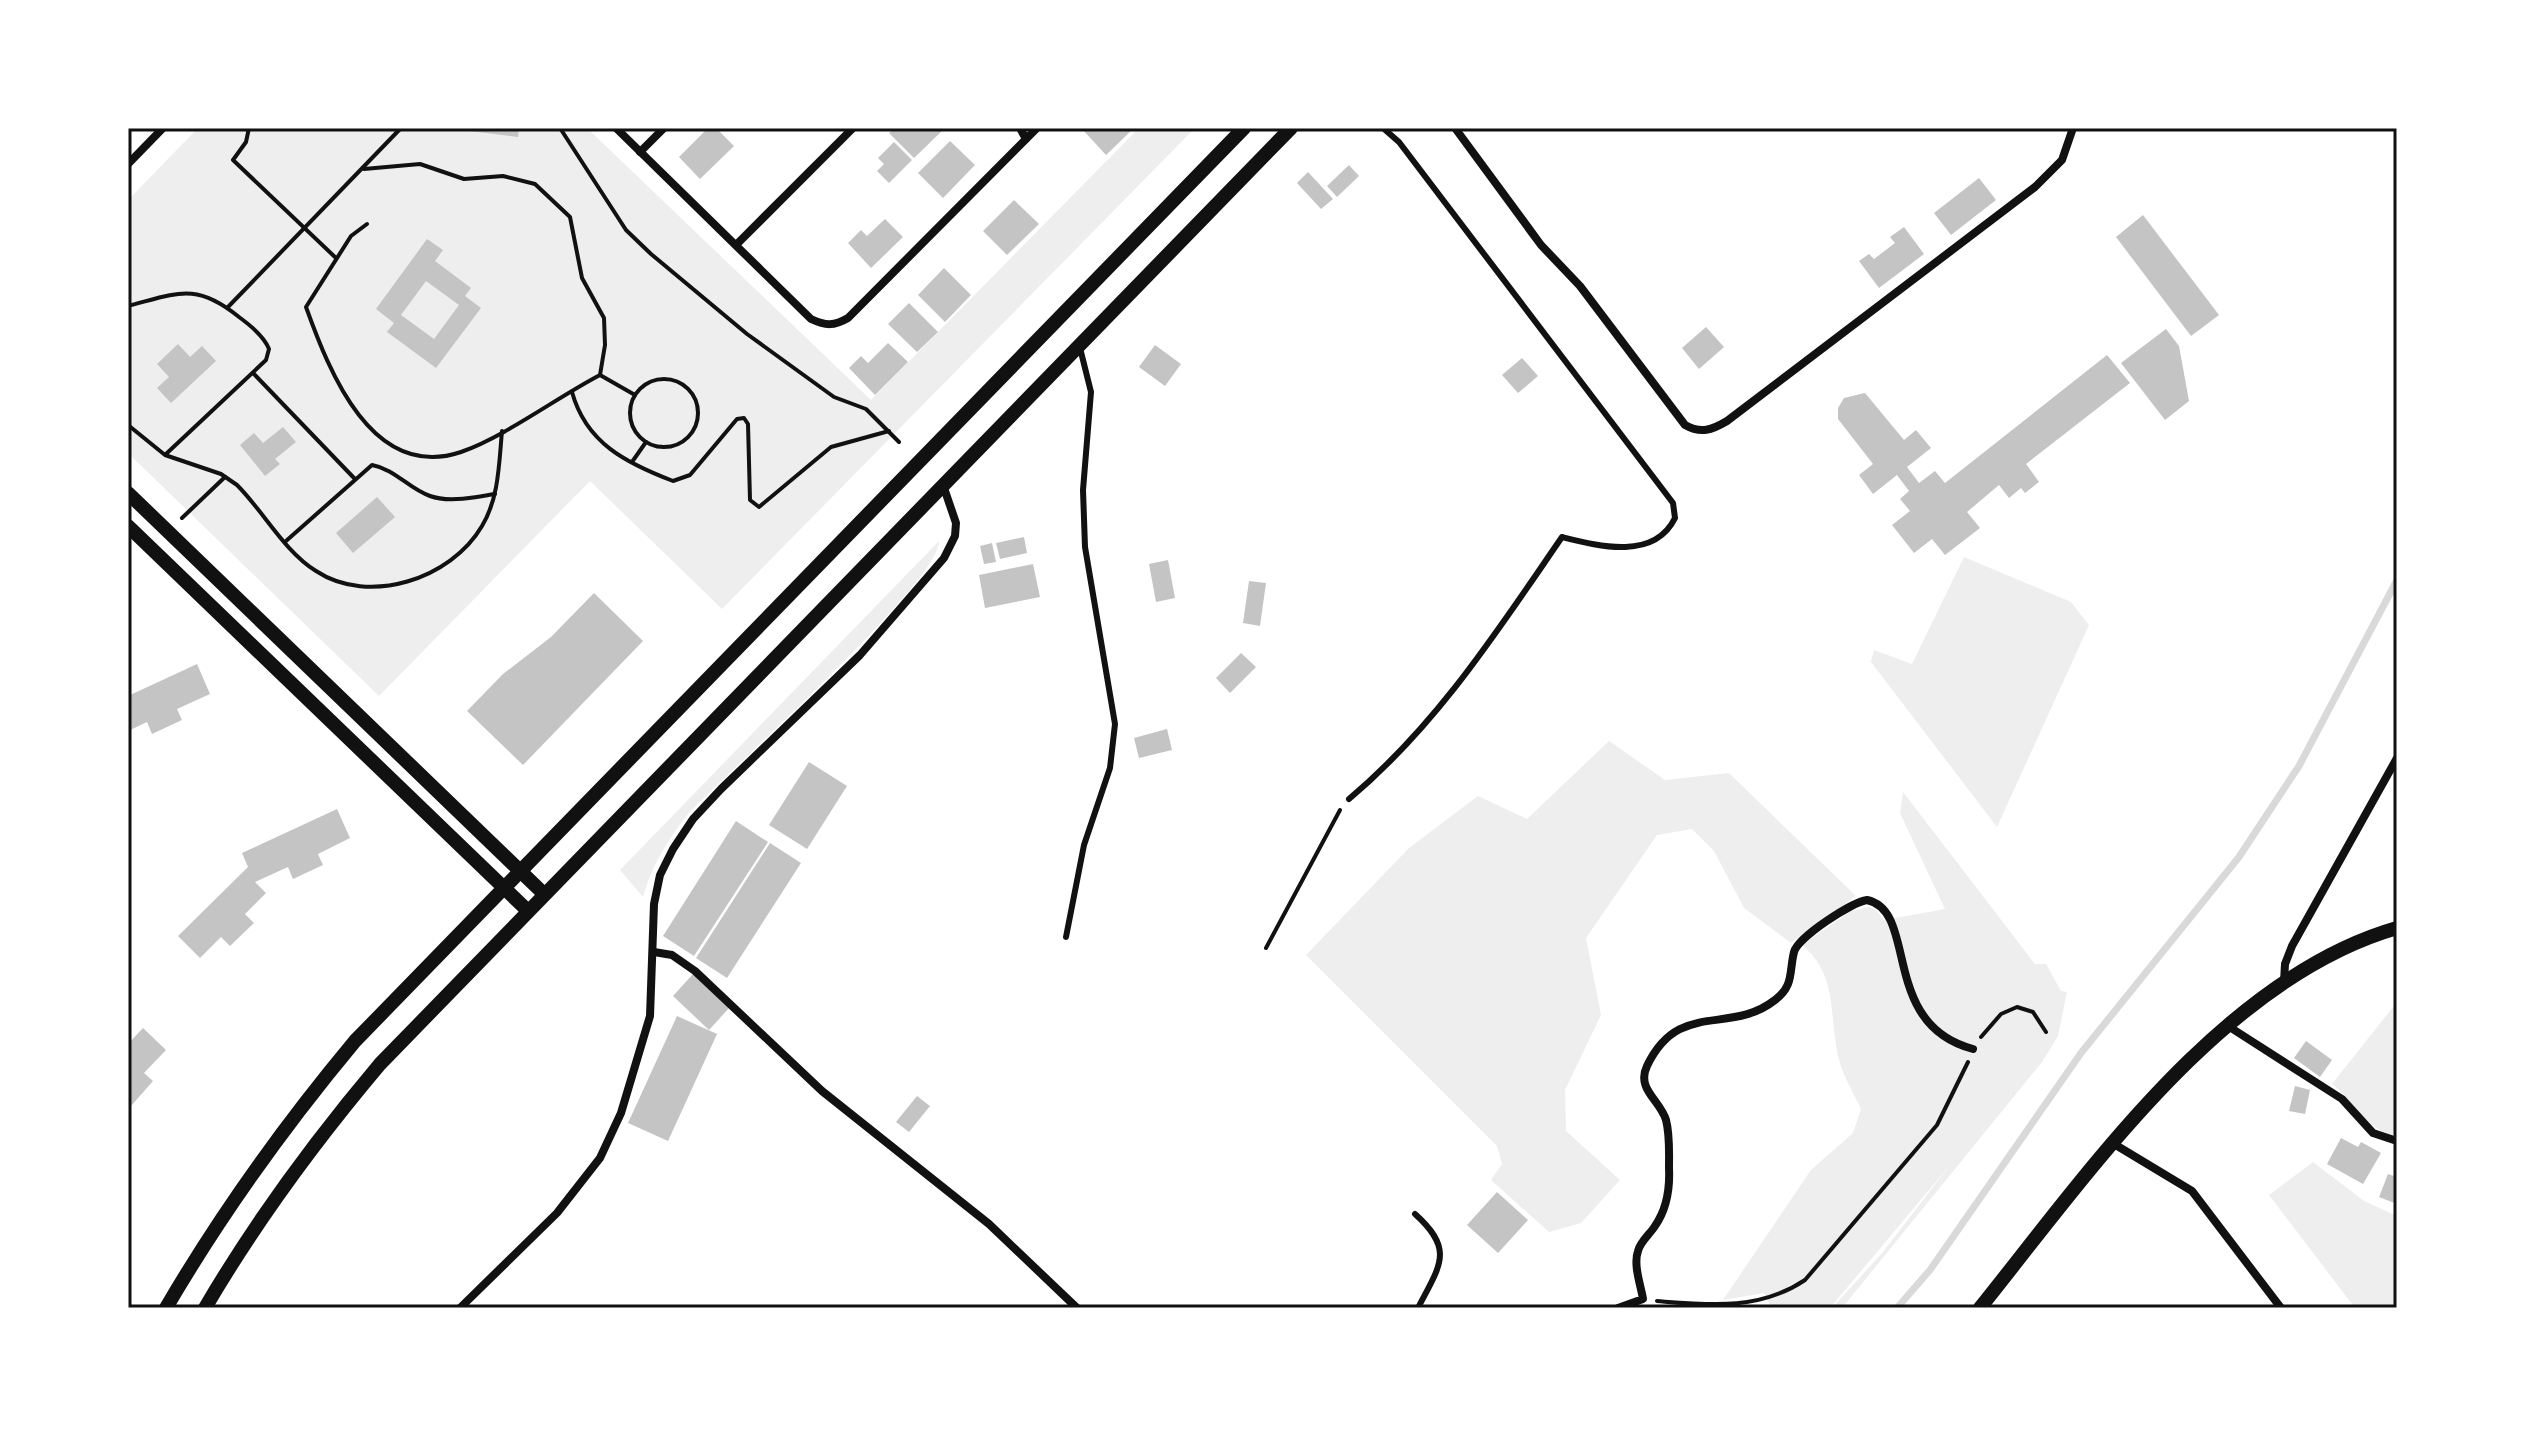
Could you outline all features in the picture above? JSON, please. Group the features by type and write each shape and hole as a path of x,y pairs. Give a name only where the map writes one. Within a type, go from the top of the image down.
{"street":[{"path":"128,164 163,128"},
{"path":"616,128 811,319 824,325 837,325 848,318 1037,128"},
{"path":"640,152 664,128"},
{"path":"736,245 853,128"},
{"path":"1020,128 1026,139"},
{"path":"166,1308 239,1192 304,1102 355,1041 1244,128"},
{"path":"205,1308 267,1211 330,1123 380,1064 543,893 1291,128"},
{"path":"1455,128 1541,245 1580,286 1685,425 1706,431 1739,412 2035,187 2062,160 2073,128"},
{"path":"460,1308 557,1213 600,1158 621,1113 637,1069 650,1016 654,904 660,875 693,819 860,655 944,558 955,536 956,523 943,484"},
{"path":"128,493 543,893"},
{"path":"128,526 527,910"},
{"path":"2284,982 2285,964 2292,946 2397,758"},
{"path":"1618,1308 1643,1299 1638,1251 1663,1213 1670,1175 1666,1119 1646,1090 1644,1075 1648,1063 1680,1028 1705,1019 1749,1017 1763,1009 1790,984 1794,953 1800,943 1849,907 1867,900 1882,908 1892,925 1908,985 1921,1015 1947,1041 1973,1049"},
{"path":"1980,1308 2152,1100 2228,1026 2284,982 2326,957 2397,928"},
{"path":"654,952 672,955 695,971 822,1091 989,1224 1077,1308"},
{"path":"2228,1026 2342,1099 2373,1133 2397,1141"},
{"path":"2114,1144 2192,1191 2281,1308"}],"lane":[{"path":"1349,799 1384,769 1459,684 1562,537 1597,546 1631,547 1655,539 1675,518 1673,503 1590,391 1399,142 1383,128"},
{"path":"1066,937 1084,845 1110,768 1115,724 1084,534 1085,453 1091,392 1080,346"},
{"path":"1415,1214 1437,1233 1441,1244 1441,1257 1418,1308"}],"path":[{"path":"249,128 246,142 233,160 336,258"},
{"path":"228,307 400,130 394,128"},
{"path":"560,128 626,230 651,254 747,334 834,397 866,409 899,442"},
{"path":"364,169 420,164 464,179 503,176 535,184 570,217 582,278 604,318 605,345 600,375 461,452 433,458 406,451 366,424 337,383 306,307 351,236 367,224"},
{"path":"128,306 195,292 211,295 266,342 269,349 266,360 165,455"},
{"path":"252,373 354,478"},
{"path":"600,375 635,395"},
{"path":"671,380 689,390 697,410 692,430 677,444 667,446 646,442 632,426 631,405 635,395 650,381 671,380"},
{"path":"572,392 579,415 606,449 673,481 685,479 737,419 744,418 748,424 750,500 759,507 831,447 889,431"},
{"path":"128,425 165,455 225,477 249,497 309,567 327,578 371,586 400,584 431,573 467,546 482,528 495,494 502,431"},
{"path":"632,462 646,442"},
{"path":"286,541 366,468 378,466 438,498 495,494"},
{"path":"182,518 225,477"},
{"path":"1266,948 1349,799"},
{"path":"1643,1299 1719,1306 1765,1298 1805,1280 1937,1125 1973,1049 1993,1022 2009,1009 2017,1007 2033,1012 2046,1032"}],"shaded area":[{"path":"198,128 587,128 871,400 1139,128 1195,128 722,609 590,481 379,696 128,453 128,200"},
{"path":"939,541 930,562 870,634 688,814 661,853 643,897 620,870"},
{"path":"1964,557 2071,602 2089,625 1997,827 1871,662 1874,650 1912,664"},
{"path":"1609,741 1665,780 1729,773 1856,896 1791,943 1744,908 1714,851 1692,829 1657,835 1586,938 1601,1015 1565,1090 1566,1131 1620,1180 1581,1223 1549,1232 1491,1180 1502,1164 1497,1146 1306,955 1409,848 1478,796 1527,819"},
{"path":"1903,792 2035,964 2046,964 2061,991 2067,992 2058,1036 2042,1062 1842,1308 1832,1308 1883,1252 1950,1165 1830,1308 1772,1308 1764,1293 1723,1300 1811,1170 1853,1133 1861,1109 1840,1063 1827,982 1814,957 1802,945 1851,911 1869,907 1875,909 1884,920 1945,909 1900,813"},
{"path":"2397,1002 2397,1136 2369,1122 2332,1084"},
{"path":"2313,1162 2364,1201 2397,1216 2397,1308 2355,1308 2269,1195"}],"building":[{"path":"446,128 519,128 518,137"},
{"path":"708,128 716,128 734,146 700,179 679,157"},
{"path":"895,128 945,128 914,158 889,133"},
{"path":"1134,128 1106,155 1083,130"},
{"path":"950,141 975,165 943,198 918,173"},
{"path":"894,142 912,160 889,183 877,171 884,164 878,158"},
{"path":"1349,165 1359,176 1337,197 1327,186"},
{"path":"1308,172 1333,199 1321,209 1297,183"},
{"path":"1979,178 1996,200 1951,235 1934,213"},
{"path":"1014,200 1039,224 1007,255 983,231"},
{"path":"2143,215 2219,315 2191,336 2116,237"},
{"path":"885,219 903,237 871,268 848,243 861,230 867,236"},
{"path":"1904,227 1924,254 1879,288 1859,261 1869,254 1874,259 1895,243 1890,237"},
{"path":"427,239 443,250 435,261 471,288 465,296 481,308 436,368 387,332 394,323 376,309","holes":["426,281 459,305 434,339 401,315"]},
{"path":"944,268 971,295 945,322 918,295"},
{"path":"909,303 938,332 917,352 888,324"},
{"path":"1706,327 1724,347 1699,369 1682,348"},
{"path":"2166,329 2179,346 2189,401 2165,420 2121,363"},
{"path":"888,343 908,362 875,395 849,368 861,356 868,363"},
{"path":"178,344 190,357 202,346 216,361 171,403 157,388 169,377 157,364"},
{"path":"1155,345 1181,364 1165,386 1139,367"},
{"path":"2107,355 2130,383 2026,464 2039,482 2025,493 2021,488 2009,498 1999,485 1967,512 1980,528 1945,555 1932,539 1914,553 1892,525 1910,511 1900,499 1909,491 1897,475 1873,494 1859,475 1873,464 1838,419 1838,408 1844,398 1865,393 1904,440 1916,430 1931,448 1907,467 1919,483 1935,471 1945,483"},
{"path":"1522,358 1538,376 1518,393 1502,375"},
{"path":"283,427 296,442 275,459 280,464 265,476 240,445 254,433 263,443"},
{"path":"377,497 395,517 353,553 336,533"},
{"path":"1024,537 1027,553 1000,559 996,543"},
{"path":"992,543 996,562 984,564 980,546"},
{"path":"1168,560 1175,598 1156,602 1149,564"},
{"path":"1033,564 1040,597 985,608 979,575"},
{"path":"1249,581 1266,583 1260,626 1243,623"},
{"path":"594,593 643,641 523,765 467,711 503,674 551,637"},
{"path":"1241,653 1256,667 1230,693 1216,678"},
{"path":"197,664 210,694 177,709 182,720 152,734 147,722 128,731 128,696"},
{"path":"1167,729 1172,750 1139,758 1134,738"},
{"path":"809,762 847,786 807,849 769,825"},
{"path":"337,809 350,838 318,854 323,865 293,879 288,867 255,882 266,893 245,914 254,923 230,946 221,937 200,958 178,936 248,867 242,853"},
{"path":"736,821 768,842 694,956 663,936"},
{"path":"770,843 801,863 727,978 696,958"},
{"path":"693,974 729,1008 709,1030 673,996"},
{"path":"677,1016 717,1034 668,1141 628,1123"},
{"path":"143,1028 166,1050 144,1073 153,1081 131,1106 128,1044"},
{"path":"2306,1041 2332,1060 2320,1077 2294,1058"},
{"path":"2295,1086 2310,1090 2305,1114 2289,1111"},
{"path":"917,1096 930,1106 909,1132 896,1122"},
{"path":"2341,1138 2358,1147 2361,1142 2381,1153 2363,1184 2327,1164"},
{"path":"2388,1174 2397,1177 2397,1204 2379,1197"},
{"path":"1497,1192 1528,1220 1498,1253 1467,1225"}],"waterway":[{"path":"1897,1308 1930,1270 2081,1053 2239,857 2299,766 2397,580"}]}
